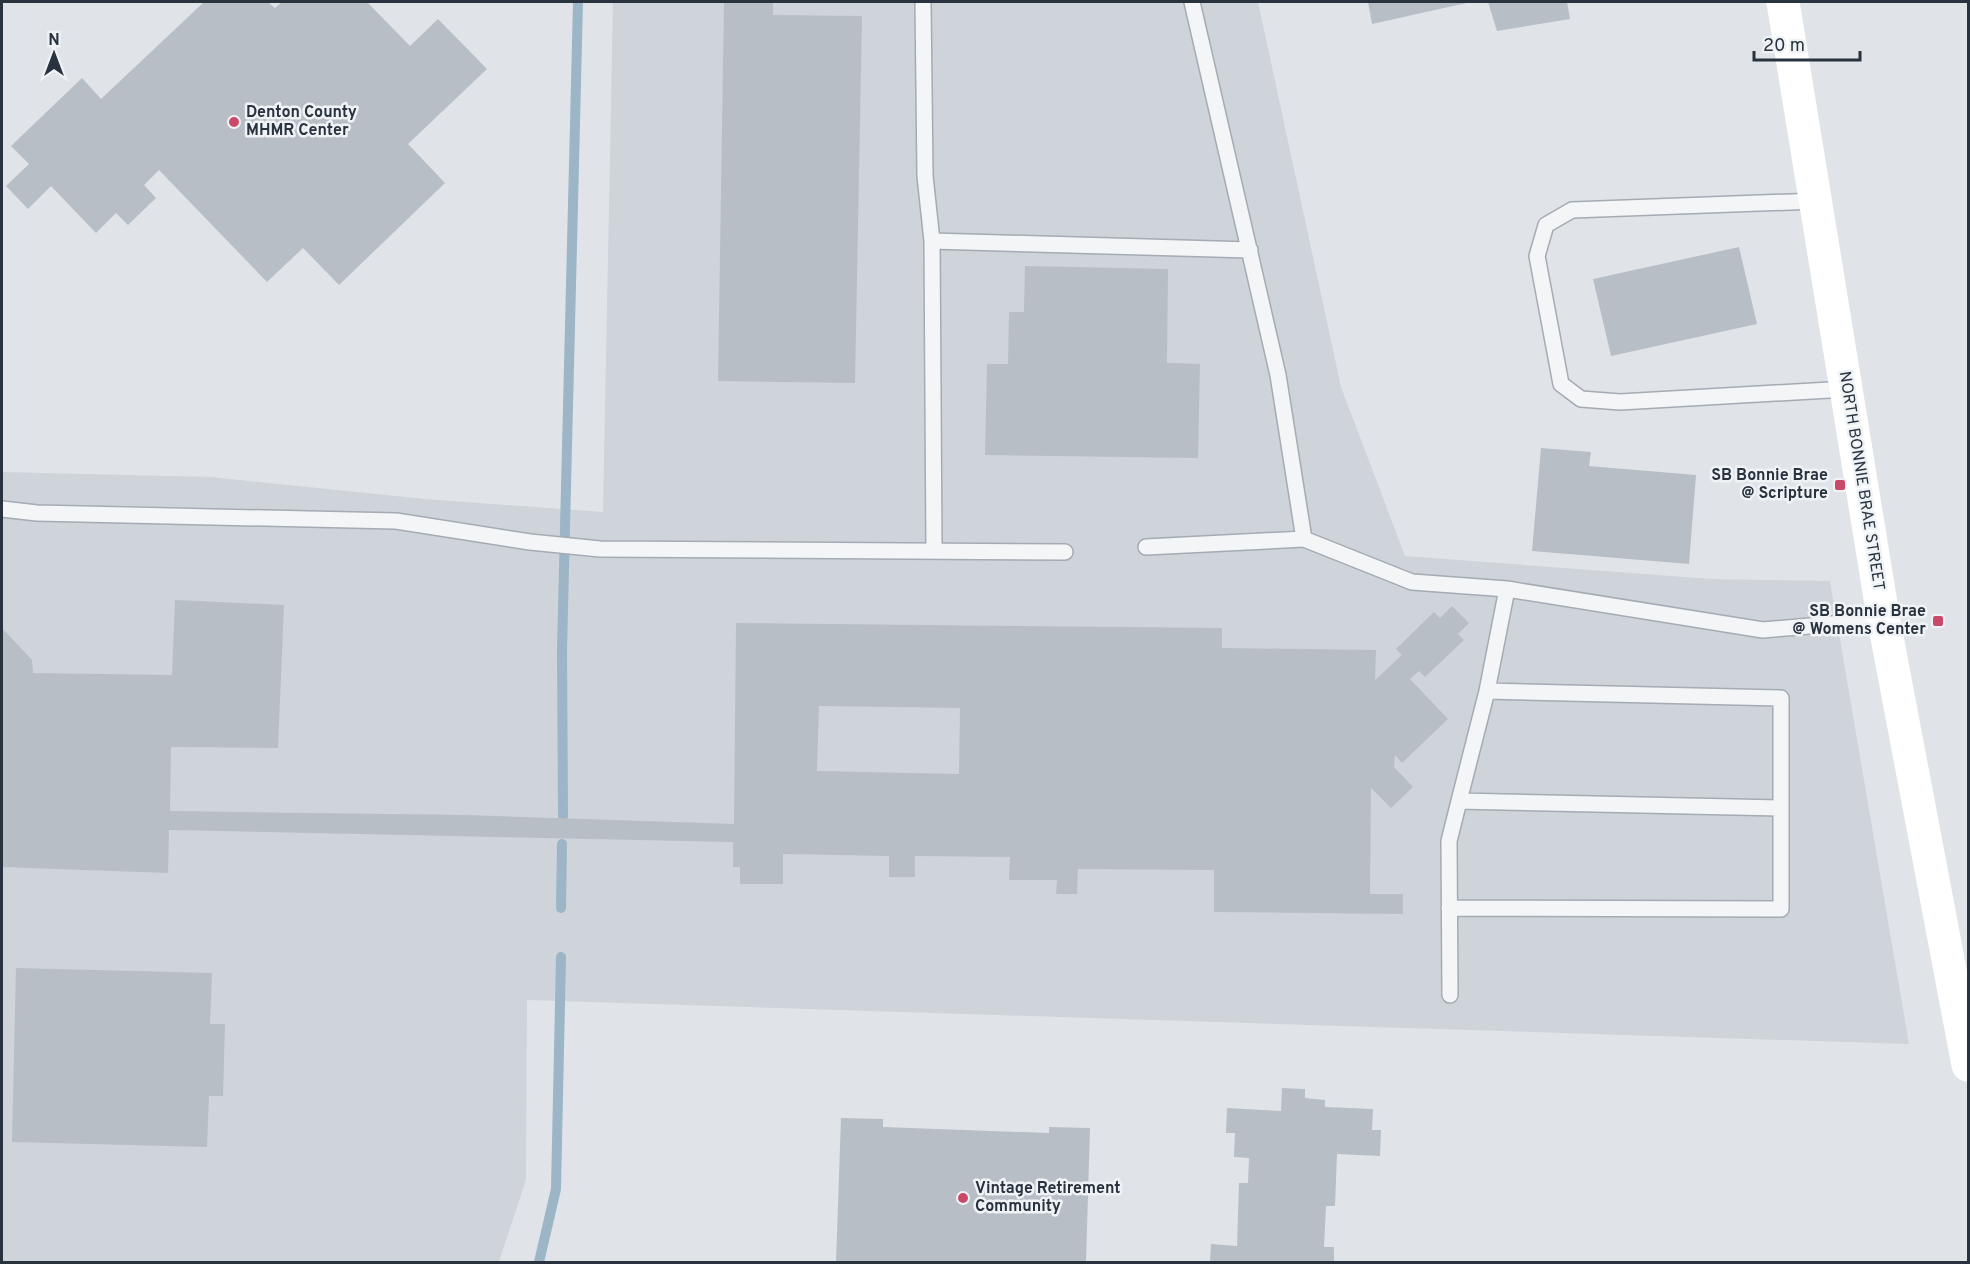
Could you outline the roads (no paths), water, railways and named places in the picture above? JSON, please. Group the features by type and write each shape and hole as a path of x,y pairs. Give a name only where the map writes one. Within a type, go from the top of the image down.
{"main road":[{"name":"NORTH BONNIE BRAE STREET","path":"1783,2 1883,616 1968,1065"}],"lane":[{"path":"923,2 925,176 932,241 934,551"},
{"path":"1192,2 1278,375 1304,539"},
{"path":"1817,201 1572,210 1546,225 1537,256 1561,384 1581,399 1620,402 1847,389"},
{"path":"932,241 1250,250"},
{"path":"2,509 37,513 396,521 530,542 600,549 1065,552"},
{"path":"1146,547 1304,539 1412,582 1507,589 1763,630 1844,623 1883,616"},
{"path":"1450,995 1449,842 1487,691 1507,589"},
{"path":"1449,908 1780,909 1780,698 1487,691"},
{"path":"1459,801 1780,808"}],"waterway":[{"path":"563,816 562,649 578,2"},
{"path":"561,908 562,844"},
{"path":"539,1262 556,1189 561,957"}],"place":[{"name":"Denton County MHMR Center","path":"234,122"},
{"name":"SB Bonnie Brae @ Scripture","path":"1840,485"},
{"name":"SB Bonnie Brae @ Womens Center","path":"1938,621"},
{"name":"Vintage Retirement Community","path":"963,1198"}]}
